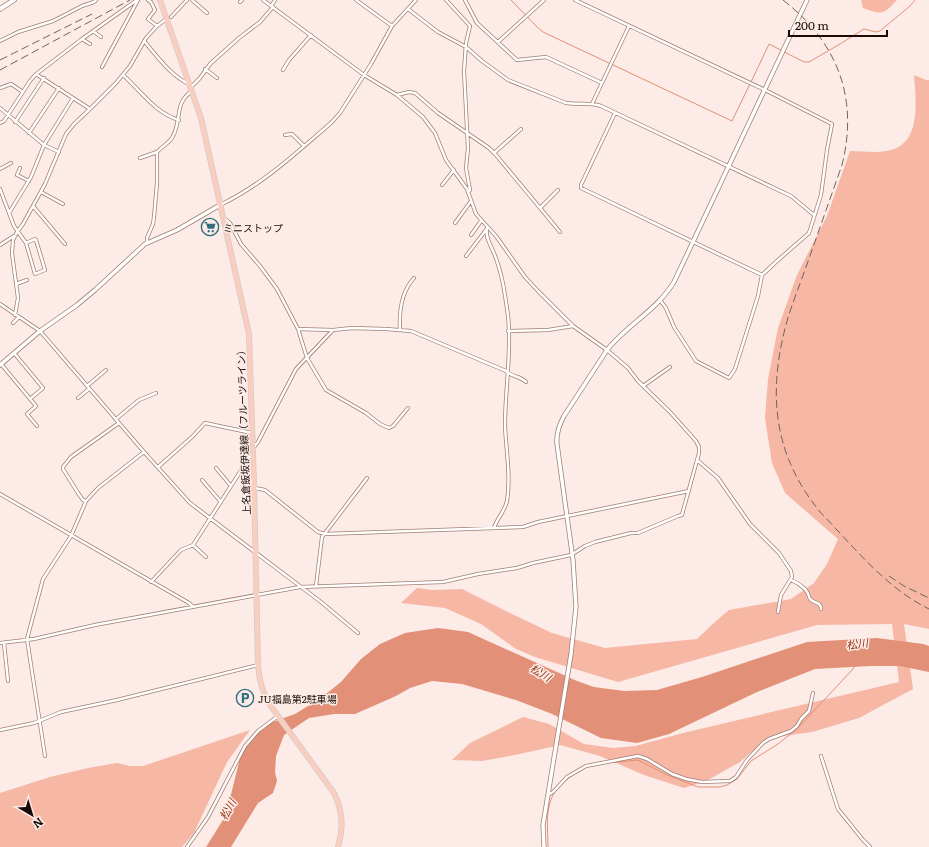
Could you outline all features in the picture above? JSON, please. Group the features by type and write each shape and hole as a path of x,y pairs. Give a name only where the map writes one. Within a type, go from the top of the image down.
{"main road":[{"path":"0,9 14,0"},
{"name":"上名倉飯坂伊達線（フルーツライン）","path":"160,0 201,118 249,334 253,433 258,666 260,680 268,702 332,789 339,803 342,830 338,847"}],"street":[{"path":"0,41 18,32 53,21 96,0"},
{"path":"0,123 4,121 22,92 35,75 82,39 138,0"},
{"path":"102,67 138,0"},
{"path":"148,0 155,10 148,19 157,26"},
{"path":"171,18 188,0"},
{"path":"192,0 208,13"},
{"path":"0,643 27,640 95,625 300,587 443,582 478,574 519,568 533,563 572,554 595,542 638,532 682,514 697,460 699,450 697,443 628,368 607,350 573,326 538,292 496,236 487,229 481,221 474,209 468,192 446,160 435,133 423,117 397,94 364,75 263,0"},
{"path":"140,158 157,152 172,139 179,120 182,99 205,70 224,51 260,22 275,0"},
{"path":"356,0 392,26"},
{"path":"37,426 27,414 36,406 0,364 40,331 83,300 147,243 171,233 251,188 268,176 336,118 364,75 392,26 416,0"},
{"path":"446,0 469,24 470,28 466,47 464,71 467,134 466,168 470,190 468,192"},
{"path":"465,0 476,22 518,60 547,57 602,83"},
{"path":"498,42 544,0"},
{"path":"575,0 765,90 832,124 827,147 822,190 808,234 762,275 758,296 735,369 729,378 696,362 674,328 666,308 660,300"},
{"path":"544,847 543,825 574,631 576,607 572,554 558,452 557,431 564,416 607,350 615,340 660,300 674,282 807,0"},
{"path":"408,9 438,32 466,47 496,71 515,83 566,103 574,105 592,104 601,106 795,198 814,215"},
{"path":"15,315 18,302 12,247 15,236 41,192 67,132 123,75 130,66 144,41 157,26 165,20"},
{"path":"469,24 476,22"},
{"path":"592,104 629,26"},
{"path":"93,31 101,37"},
{"path":"284,70 289,60 311,35"},
{"path":"82,39 90,44"},
{"path":"144,41 165,65 191,87"},
{"path":"205,70 217,78"},
{"path":"35,75 38,74 90,109"},
{"path":"123,75 149,102 168,116 179,120"},
{"path":"15,122 44,78"},
{"path":"0,88 11,84 22,92"},
{"path":"29,133 59,88"},
{"path":"397,94 409,92 415,93 438,113 494,153 560,232"},
{"path":"9,213 29,181 44,145 73,98"},
{"path":"0,108 44,145 59,152"},
{"path":"615,113 580,187 762,275"},
{"path":"494,153 521,129"},
{"path":"284,135 292,134 304,146"},
{"path":"147,243 146,238 153,224 158,183 157,152"},
{"path":"0,169 11,163"},
{"path":"20,168 17,175 29,181"},
{"path":"442,185 454,170"},
{"path":"0,189 1,196 17,232 26,243 35,274 45,270 36,240 35,239 26,243"},
{"path":"540,209 558,190"},
{"path":"41,192 63,204"},
{"path":"455,222 472,201"},
{"path":"33,206 65,244"},
{"path":"223,218 230,223 241,244 258,263 277,289 298,329 307,358 326,390 366,413 380,424 391,428 408,408"},
{"path":"471,235 481,221"},
{"path":"466,256 487,229"},
{"path":"487,229 486,234 494,253 502,280 508,316 510,349 507,373 505,426 509,470 507,496 504,509 494,528"},
{"path":"0,245 15,236"},
{"path":"400,330 402,302 405,292 414,278"},
{"path":"16,284 27,280"},
{"path":"0,304 40,331 190,503 358,633"},
{"path":"13,323 19,317"},
{"path":"508,331 548,330 573,326"},
{"path":"298,329 334,330 344,328 411,331 521,378 526,382"},
{"path":"253,447 256,445 296,369 334,330"},
{"path":"14,353 43,388 30,399"},
{"path":"643,386 670,367"},
{"path":"87,386 106,370"},
{"path":"78,398 90,389"},
{"path":"116,419 140,400 156,392"},
{"path":"86,501 83,500 78,494 63,469 63,466 71,457 119,422"},
{"path":"158,467 192,437 205,423 253,433"},
{"path":"45,756 41,720 27,640 43,579 61,554 71,536 86,501 98,488 144,452"},
{"path":"151,582 181,550 193,545 249,457 253,456"},
{"path":"697,460 718,478 750,524 784,559 792,573 791,580 780,599 778,612"},
{"path":"216,468 231,486"},
{"path":"240,472 254,486 265,490 318,532 324,534 523,527 689,491"},
{"path":"316,586 324,534 367,478"},
{"path":"202,480 221,502"},
{"path":"0,494 193,607"},
{"path":"193,545 206,557"},
{"path":"791,580 804,588 810,600 819,604 821,609"},
{"path":"4,643 8,681"},
{"path":"0,730 16,728 61,712 258,666"},
{"path":"548,795 553,792 563,780 590,764 636,756 644,758 660,768 686,779 702,782 730,781 736,777 747,760 762,744 769,739 791,731 798,726 801,719 809,711 813,693"},
{"path":"187,847 208,816 245,746 258,731 278,716"},
{"path":"821,756 838,809 870,847"}],"shaded area":[{"path":"861,0 897,0 885,11 874,12 863,8"},
{"path":"914,75 929,80 929,629 904,624 913,689 859,718 812,732 768,738 740,762 706,781 684,788 644,775 600,756 560,745 482,761 452,760 470,743 523,717 549,724 584,744 613,748 636,746 683,733 899,682 892,624 817,625 618,682 535,657 516,649 481,624 445,608 401,603 417,588 433,590 462,589 552,633 605,648 697,639 729,610 791,599 814,583 827,564 838,539 785,493 772,463 765,418 768,379 778,328 797,275 827,216 850,151 887,151 898,147 906,140 911,131 916,109"},
{"path":"250,730 227,762 194,833 182,847 0,847 0,793 50,777 88,768 117,763 130,766 143,766"}],"water":[{"name":"松川","path":"438,628 468,632 577,681 594,687 624,691 657,690 702,677 807,642 877,638 923,644 929,646 929,672 900,666 815,669 757,692 669,734 637,743 601,738 552,714 516,700 462,684 432,681 410,688 396,696 355,714 334,714 309,718 284,735 276,756 275,772 277,781 273,793 258,803 231,847 206,847 226,815 241,754 254,736 270,723 295,714 321,698 341,682 361,659 380,644 405,633"}],"waterway":[{"path":"511,0 543,32 732,121 750,84"},
{"path":"751,82 769,44 802,61 809,62 864,29 876,32 880,31 915,0"},
{"path":"606,763 638,760 667,775 698,787 720,787 727,785 737,779 751,761 778,744 797,729 854,667"},
{"path":"564,782 574,774"},
{"path":"548,847 548,810 556,790"}],"railway":[{"path":"0,70 130,0"},
{"path":"783,0 802,16 830,53 839,73 845,94 848,116 847,140 842,165 790,310 783,337 776,385 780,430 794,472 806,493 821,513 871,566 899,590 929,609"},
{"path":"0,60 92,14"},
{"path":"889,576 904,586 929,598"}],"place":[{"name":"ミニストップ","path":"210,227"},
{"name":"JU福島第2駐車場","path":"245,698"}]}
